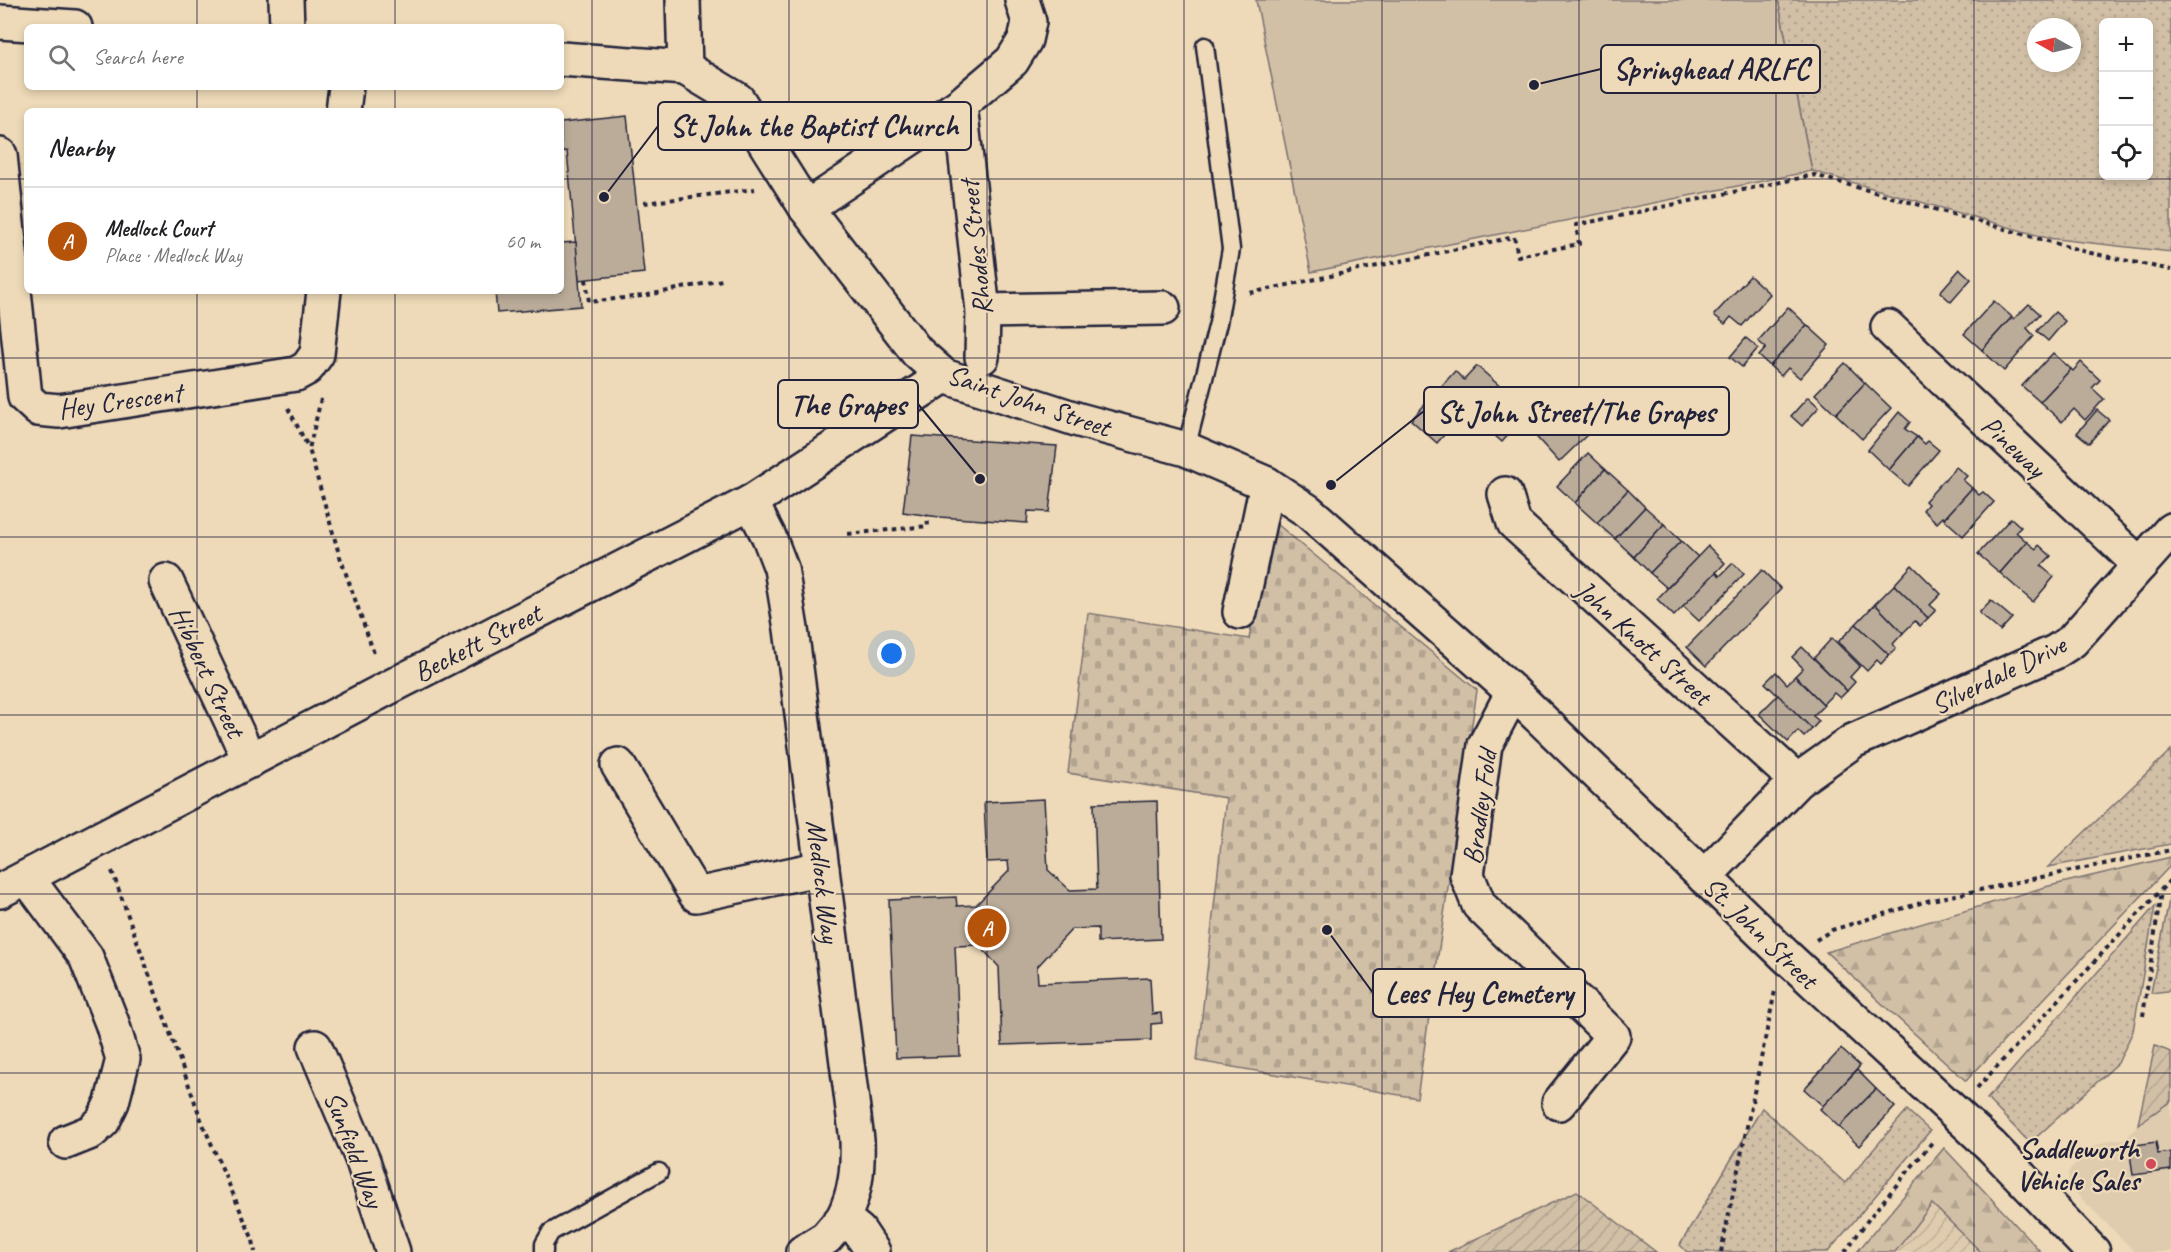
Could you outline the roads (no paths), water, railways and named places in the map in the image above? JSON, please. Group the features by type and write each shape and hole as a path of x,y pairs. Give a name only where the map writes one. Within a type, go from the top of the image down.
{"street":[{"path":"286,0 287,24"},
{"path":"564,59 685,68 682,0"},
{"path":"806,208 960,105 1012,61 1025,40 1029,22 1022,0"},
{"path":"0,22 30,24"},
{"name":"Saint John Street","path":"685,68 738,100 806,208 917,352 944,376 1079,420 1186,448 1267,484 1308,510 1426,615"},
{"path":"343,108 346,90"},
{"name":"Rhodes Street","path":"960,105 983,310 982,357"},
{"name":"Hey Crescent","path":"0,155 25,397 39,410 58,411 296,374 307,368 317,354 324,294"},
{"path":"983,310 1163,308"},
{"name":"Pineway","path":"1888,327 2140,565"},
{"name":"Beckett Street","path":"14,884 386,689 751,502 944,376"},
{"path":"1240,612 1267,484"},
{"name":"John Knott Street","path":"1505,494 1514,523 1797,781"},
{"name":"Medlock Way","path":"751,502 769,537 781,568 791,628 857,1140 856,1176 852,1201 843,1218"},
{"name":"Silverdale Drive","path":"1704,877 1797,781 1853,741 2055,652 2072,640 2171,530"},
{"name":"Hibbert Street","path":"166,581 250,761"},
{"name":"St. John Street","path":"1426,615 1513,692 1786,957 1990,1146 2093,1252"},
{"name":"Bradley Fold","path":"1513,692 1485,745 1467,875 1479,905 1613,1036 1559,1103"},
{"path":"618,765 696,895 822,868"},
{"path":"14,884 86,957 112,1023 123,1059 112,1102 103,1121 91,1132 66,1142"},
{"name":"Sunfield Way","path":"315,1047 363,1161 393,1252"},
{"path":"802,1252 826,1238 843,1218 859,1231 873,1252"}],"lane":[{"path":"1186,448 1223,298 1231,249 1205,46"},
{"path":"544,1252 544,1244 551,1232 659,1172"}],"place":[{"name":"Springhead ARLFC","path":"1534,85"},
{"name":"St John the Baptist Church","path":"604,197"},
{"name":"The Grapes","path":"980,479"},
{"name":"St John Street/The Grapes","path":"1331,485"},
{"name":"Medlock Court","path":"987,928"},
{"name":"Lees Hey Cemetery","path":"1327,930"},
{"name":"Saddleworth Vehicle Sales","path":"2151,1164"}]}
